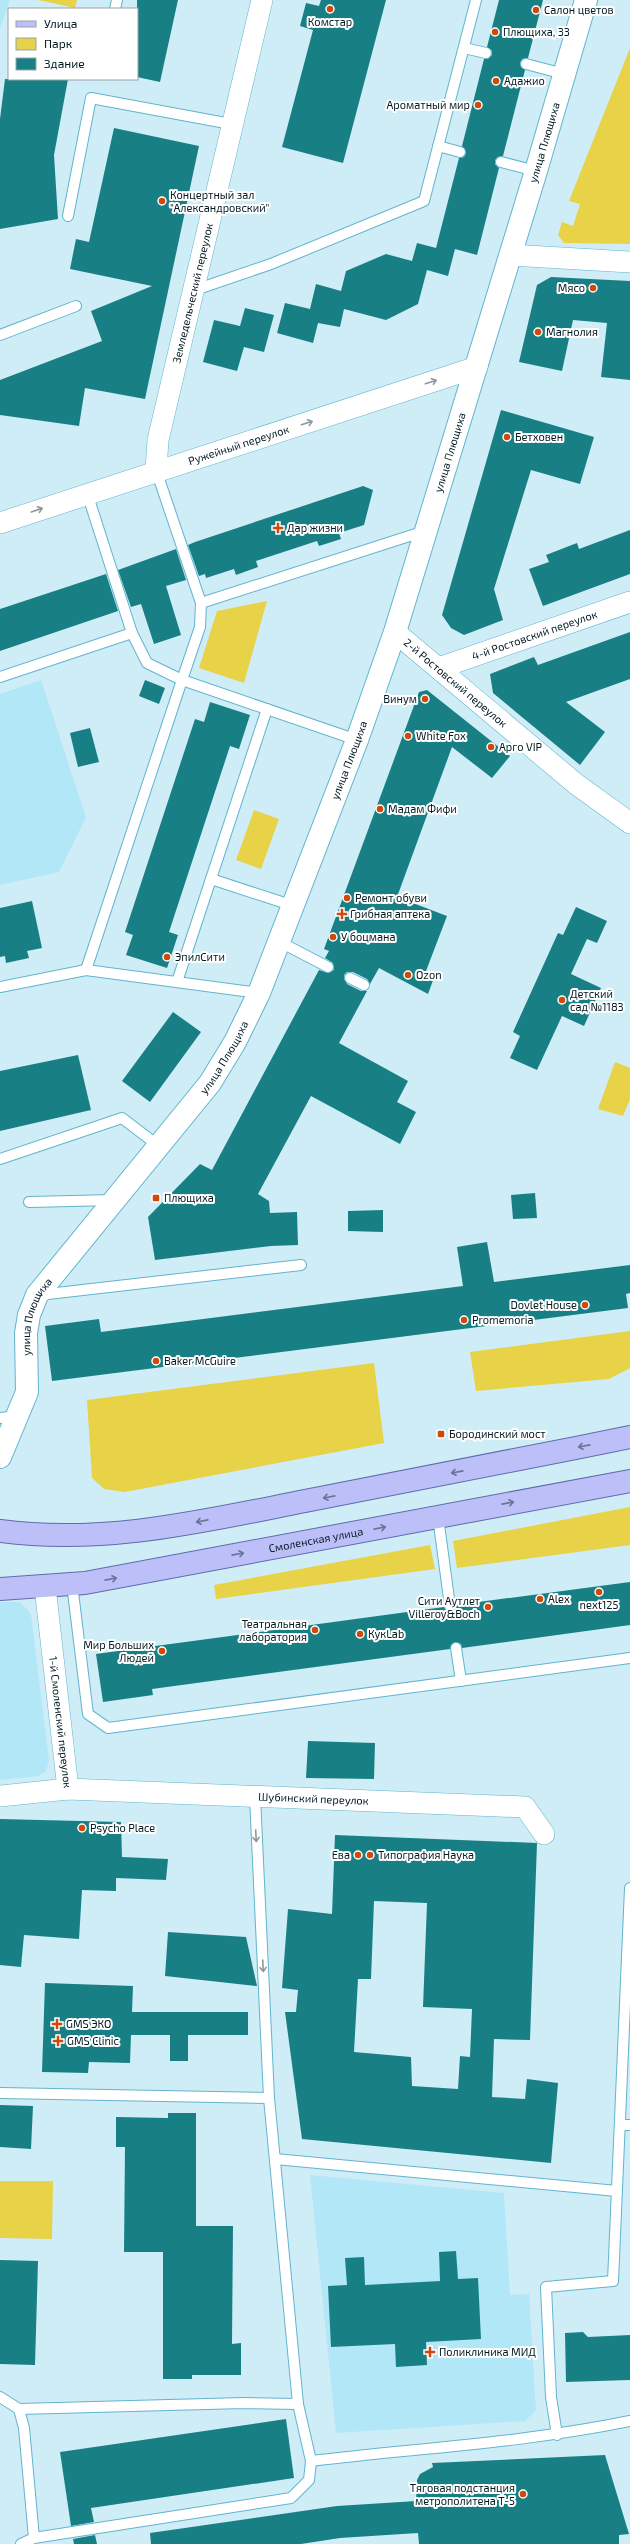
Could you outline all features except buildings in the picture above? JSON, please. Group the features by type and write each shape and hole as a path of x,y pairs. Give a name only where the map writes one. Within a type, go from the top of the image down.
{"main road":[{"path":"0,1531 30,1535 68,1536 159,1529 628,1436"},
{"name":"Смоленская улица","path":"0,1589 72,1584 630,1481"}],"street":[{"name":"Земледельческий переулок","path":"156,470 158,440 231,124 262,0"},
{"name":"улица Плющиха","path":"0,1457 9,1417 27,1392 26,1333 29,1315 37,1295 114,1200 160,1147 210,1083 235,1042 259,993 280,942 358,740 395,632 536,171 586,0"},
{"path":"573,41 596,0"},
{"path":"510,255 630,262"},
{"name":"Ружейный переулок","path":"0,523 156,470 476,367"},
{"name":"4-й Ростовский переулок","path":"439,668 630,602"},
{"name":"2-й Ростовский переулок","path":"395,632 576,784 630,822"},
{"name":"1-й Смоленский переулок","path":"0,1796 68,1789 45,1587"},
{"name":"Шубинский переулок","path":"68,1789 525,1807 544,1834"}],"lane":[{"path":"192,291 271,264 424,201 476,0"},
{"path":"464,48 486,54"},
{"path":"526,64 564,74"},
{"path":"68,216 91,98 231,124"},
{"path":"438,146 460,152"},
{"path":"501,162 536,171"},
{"path":"0,335 76,306"},
{"path":"86,970 200,628 201,603 156,470"},
{"path":"87,493 132,633 147,663 182,680 358,740"},
{"path":"201,603 425,531"},
{"path":"0,677 132,633"},
{"path":"177,982 268,709"},
{"path":"211,879 294,906"},
{"path":"280,942 328,967"},
{"path":"0,987 86,970 259,993"},
{"path":"350,978 364,985"},
{"path":"0,1159 122,1118 160,1147"},
{"path":"29,1202 114,1200"},
{"path":"37,1295 301,1266"},
{"path":"438,1517 450,1606"},
{"path":"72,1584 88,1714 108,1728 630,1658"},
{"path":"456,1648 461,1681"},
{"path":"21,2544 34,2538 291,2498 309,2480 311,2461 298,2404 269,2098 255,1797"},
{"path":"557,2436 551,2397 546,2287 613,2281 617,2191 625,2125 630,1888"},
{"path":"0,2093 269,2098"},
{"path":"275,2159 617,2191"},
{"path":"0,2397 19,2409 298,2404"},
{"path":"19,2409 24,2428 34,2538"},
{"path":"311,2461 557,2436 630,2421"}],"shaded area":[{"path":"0,0 10,0 0,29"},
{"path":"41,680 86,817 59,872 0,885 0,694"},
{"path":"0,1602 19,1602 31,1615 49,1761 46,1771 38,1776 0,1780"},
{"name":"Поликлиника МИД","path":"310,2175 504,2193 510,2295 529,2294 536,2410 525,2421 336,2433"}],"green space":[{"path":"38,0 77,0 75,8"},
{"path":"630,48 630,244 564,243 558,235 562,222 573,226 580,204 569,201"},
{"path":"267,601 244,683 199,668 217,611"},
{"path":"254,810 279,819 261,869 236,860"},
{"path":"615,1062 630,1068 630,1099 623,1116 598,1109"},
{"path":"630,1331 630,1368 609,1379 476,1391 470,1352"},
{"path":"374,1363 384,1443 125,1492 104,1489 92,1478 87,1400"},
{"path":"630,1507 630,1545 457,1568 453,1541"},
{"path":"430,1545 435,1569 216,1599 214,1585"},
{"path":"0,2181 53,2181 52,2239 0,2238"}],"place":[{"name":"Комстар","path":"330,9"},
{"name":"Салон цветов","path":"536,10"},
{"name":"Плющиха, 33","path":"495,32"},
{"name":"Адажио","path":"496,81"},
{"name":"Ароматный мир","path":"478,105"},
{"name":"Концертный зал \"Александровский\"","path":"162,201"},
{"name":"Мясо","path":"593,288"},
{"name":"Магнолия","path":"538,332"},
{"name":"Бетховен","path":"507,437"},
{"name":"Дар жизни","path":"278,528"},
{"name":"Винум","path":"425,699"},
{"name":"White Fox","path":"408,736"},
{"name":"Арго VIP","path":"491,747"},
{"name":"Мадам Фифи","path":"380,809"},
{"name":"Ремонт обуви","path":"347,898"},
{"name":"Грибная аптека","path":"342,914"},
{"name":"У боцмана","path":"333,937"},
{"name":"ЭпилСити","path":"167,957"},
{"name":"Ozon","path":"408,975"},
{"name":"Детский сад №1183","path":"562,1000"},
{"name":"Плющиха","path":"156,1198"},
{"name":"Dovlet House","path":"585,1305"},
{"name":"Promemoria","path":"464,1320"},
{"name":"Baker McGuire","path":"156,1361"},
{"name":"Бородинский мост","path":"441,1434"},
{"name":"next125","path":"599,1592"},
{"name":"Alex","path":"540,1599"},
{"name":"Сити Аутлет Villeroy&Boch","path":"488,1607"},
{"name":"Театральная лаборатория","path":"315,1630"},
{"name":"КукLab","path":"360,1634"},
{"name":"Мир Больших Людей","path":"162,1651"},
{"name":"Psycho Place","path":"82,1828"},
{"name":"Ева","path":"358,1855"},
{"name":"Типография Наука","path":"370,1855"},
{"name":"GMS ЭКО","path":"57,2024"},
{"name":"GMS Clinic","path":"58,2041"},
{"name":"Поликлиника МИД","path":"430,2352"},
{"name":"Тяговая подстанция метрополитена Т-5","path":"523,2494"}]}
